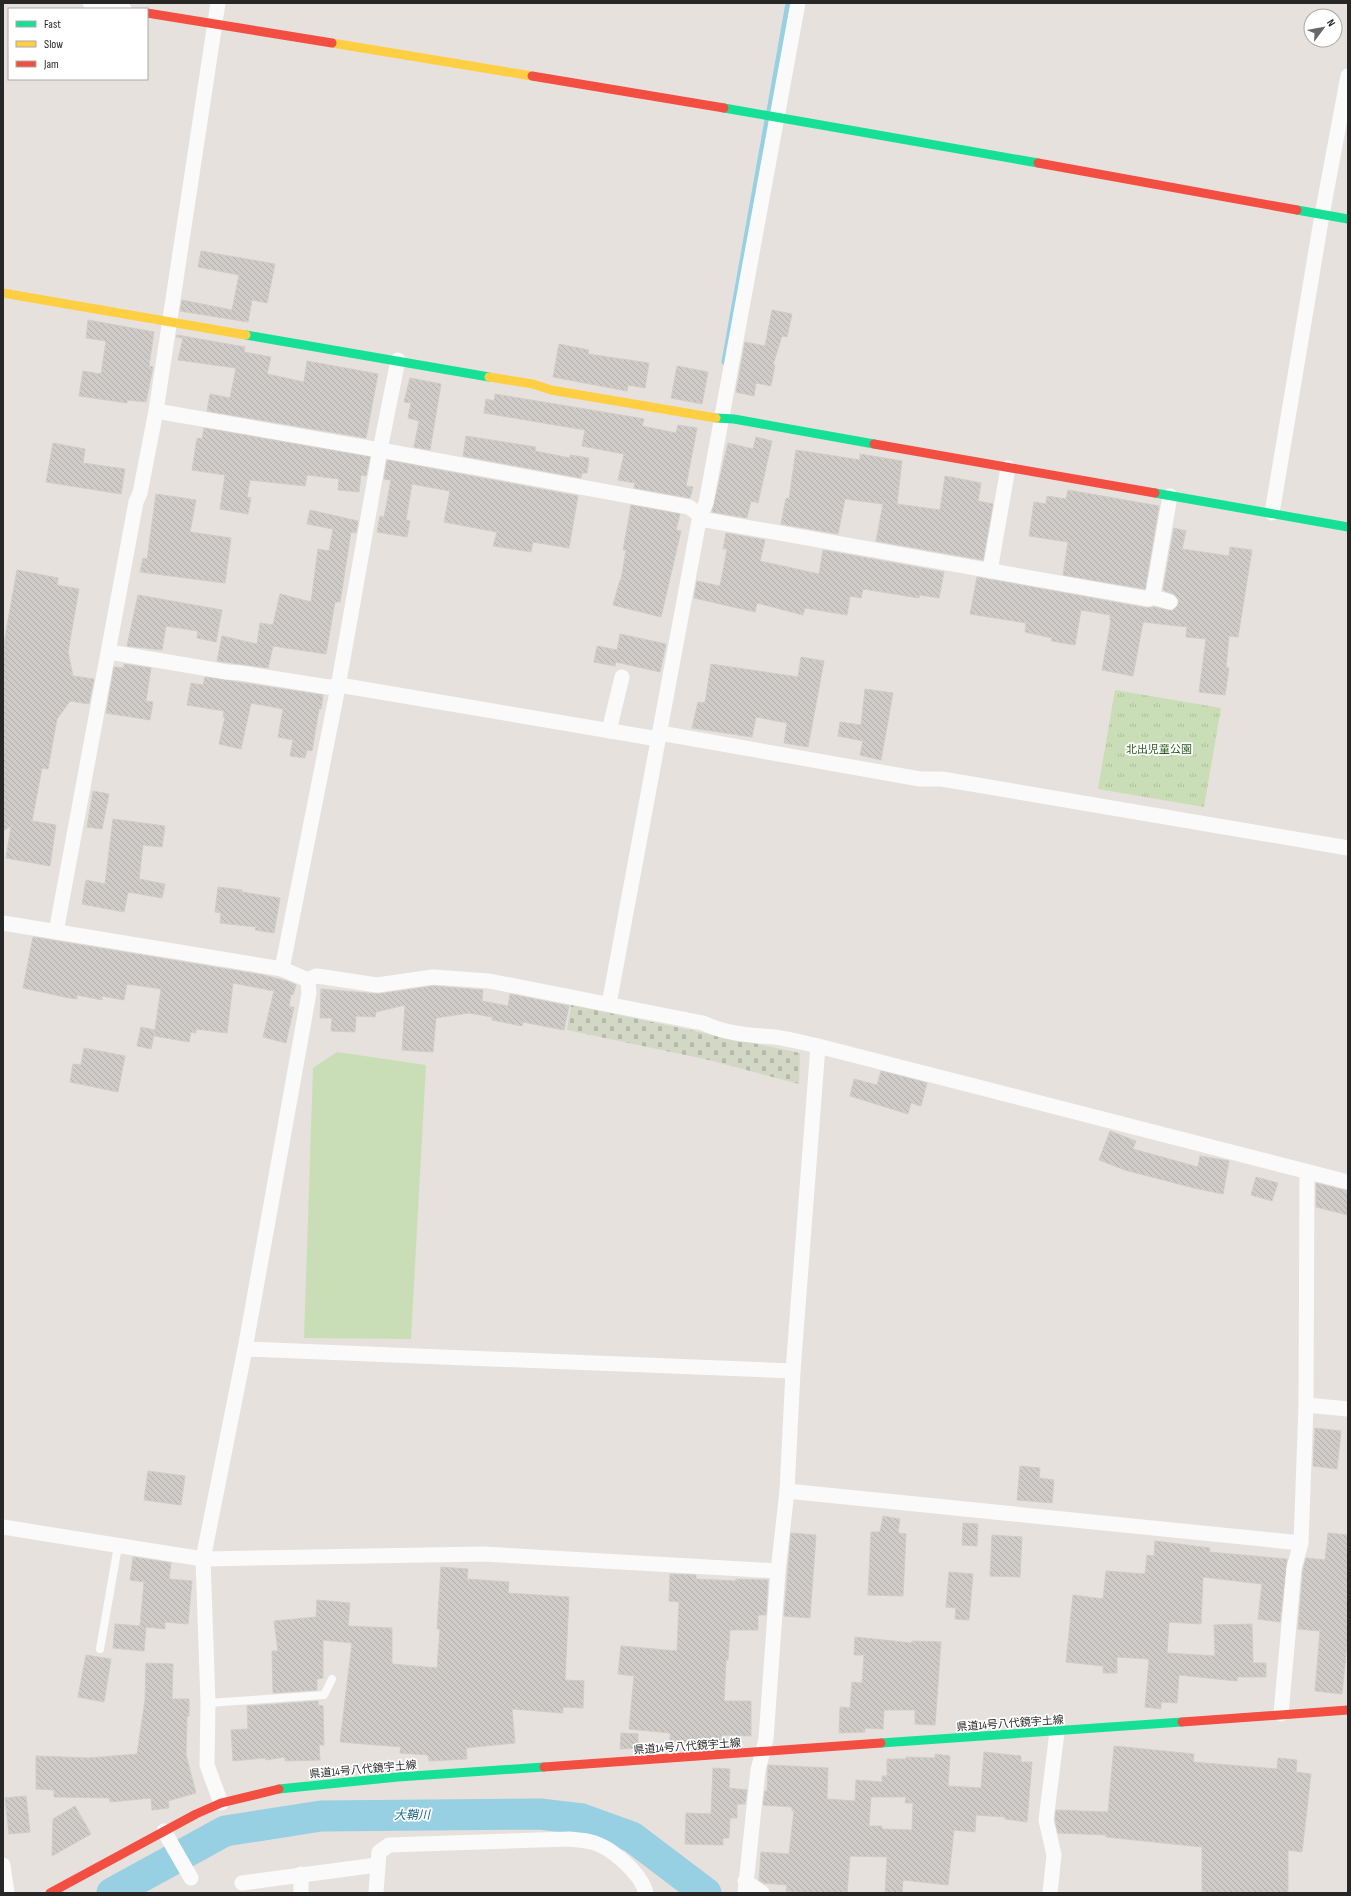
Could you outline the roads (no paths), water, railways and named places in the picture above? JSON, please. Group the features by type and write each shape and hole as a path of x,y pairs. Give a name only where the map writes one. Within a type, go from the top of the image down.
{"street":[{"path":"90,3 118,8"},
{"path":"56,932 136,502 140,493 156,411 218,3"},
{"path":"609,1004 700,515 706,503 771,116 798,3"},
{"path":"148,13 771,116 1348,219"},
{"path":"1272,512 1322,215 1348,76"},
{"path":"3,293 398,360 532,384 551,390 721,419 734,419 1008,468 1272,512 1348,527"},
{"path":"282,969 338,687 380,450 398,360"},
{"path":"156,411 380,450 689,507 706,520 1150,599 1153,597 1170,602"},
{"path":"990,571 1008,468"},
{"path":"1153,597 1170,496"},
{"path":"109,652 328,687 345,686 610,731 659,736 920,779 942,779 1348,848"},
{"path":"610,731 622,677"},
{"path":"3,923 282,969 308,980 316,976 377,985 433,977 461,978 489,981 609,1004 703,1023 713,1028 746,1035 776,1037 818,1046 1348,1182"},
{"path":"221,1803 207,1765 208,1703 203,1560 245,1349 309,993 308,980"},
{"path":"762,1893 745,1889 758,1770 766,1739 778,1571 787,1491 793,1371 818,1046"},
{"path":"1281,1714 1294,1568 1301,1543 1306,1405 1307,1172"},
{"path":"245,1349 793,1371"},
{"path":"1306,1405 1348,1409"},
{"path":"787,1491 1301,1543"},
{"path":"3,1527 203,1560 483,1554 778,1571"},
{"name":"県道14号八代鏡宇土線","path":"50,1893 168,1838 221,1803 274,1789 406,1777 1057,1732 1348,1710"},
{"path":"1050,1893 1054,1855 1046,1820 1057,1732"},
{"path":"168,1838 191,1878"},
{"path":"376,1893 379,1852 389,1845 569,1839 592,1842 617,1856 636,1872 646,1893"},
{"path":"242,1883 377,1864"},
{"path":"3,1865 7,1893"},
{"path":"301,1874 301,1893"}],"lane":[{"path":"100,1649 118,1546"},
{"path":"208,1703 324,1695 332,1679"}],"waterway":[{"path":"769,111 788,3"},
{"path":"724,362 767,120"},
{"name":"大鞘川","path":"112,1893 225,1831 321,1816 540,1814 582,1819 632,1837 706,1893"}],"park label":[{"name":"北出児童公園","path":"1159,749"}]}
